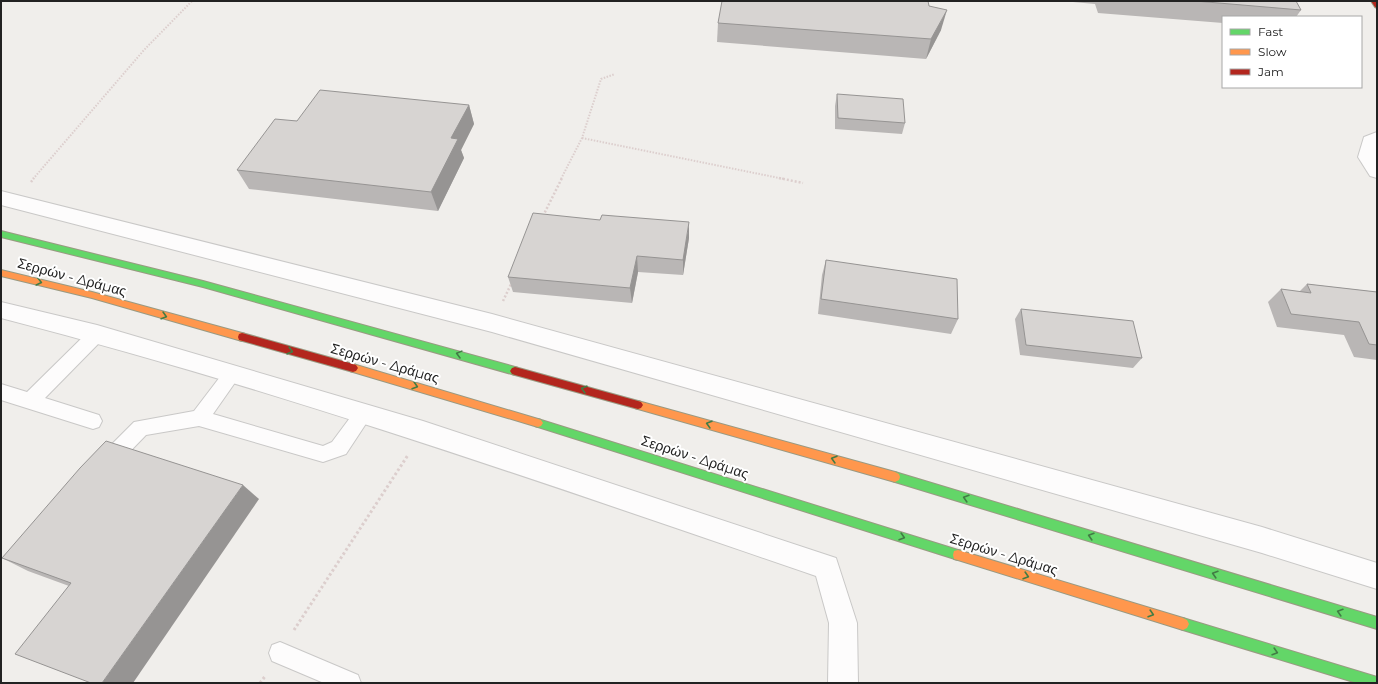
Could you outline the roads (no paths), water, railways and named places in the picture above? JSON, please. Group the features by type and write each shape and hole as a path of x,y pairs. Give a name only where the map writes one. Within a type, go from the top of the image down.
{"main road":[{"path":"1374,1 1377,6"},
{"name":"Σερρών - Δράμας","path":"1,234 203,284 864,468 1377,623"},
{"name":"Σερρών - Δράμας","path":"1,273 92,295 363,371 577,435 865,526 1377,683"}],"street":[{"path":"1377,138 1370,142 1367,149 1367,157 1377,172"},
{"path":"8,200 492,323 1254,538 1377,576"},
{"path":"1,310 97,334 423,431 828,567 844,623 843,683"}],"lane":[{"path":"30,401 97,334"},
{"path":"199,418 232,374"},
{"path":"1,392 93,421"},
{"path":"97,472 141,428 199,418 323,454 339,448 364,413"},
{"path":"280,653 350,683"}]}
